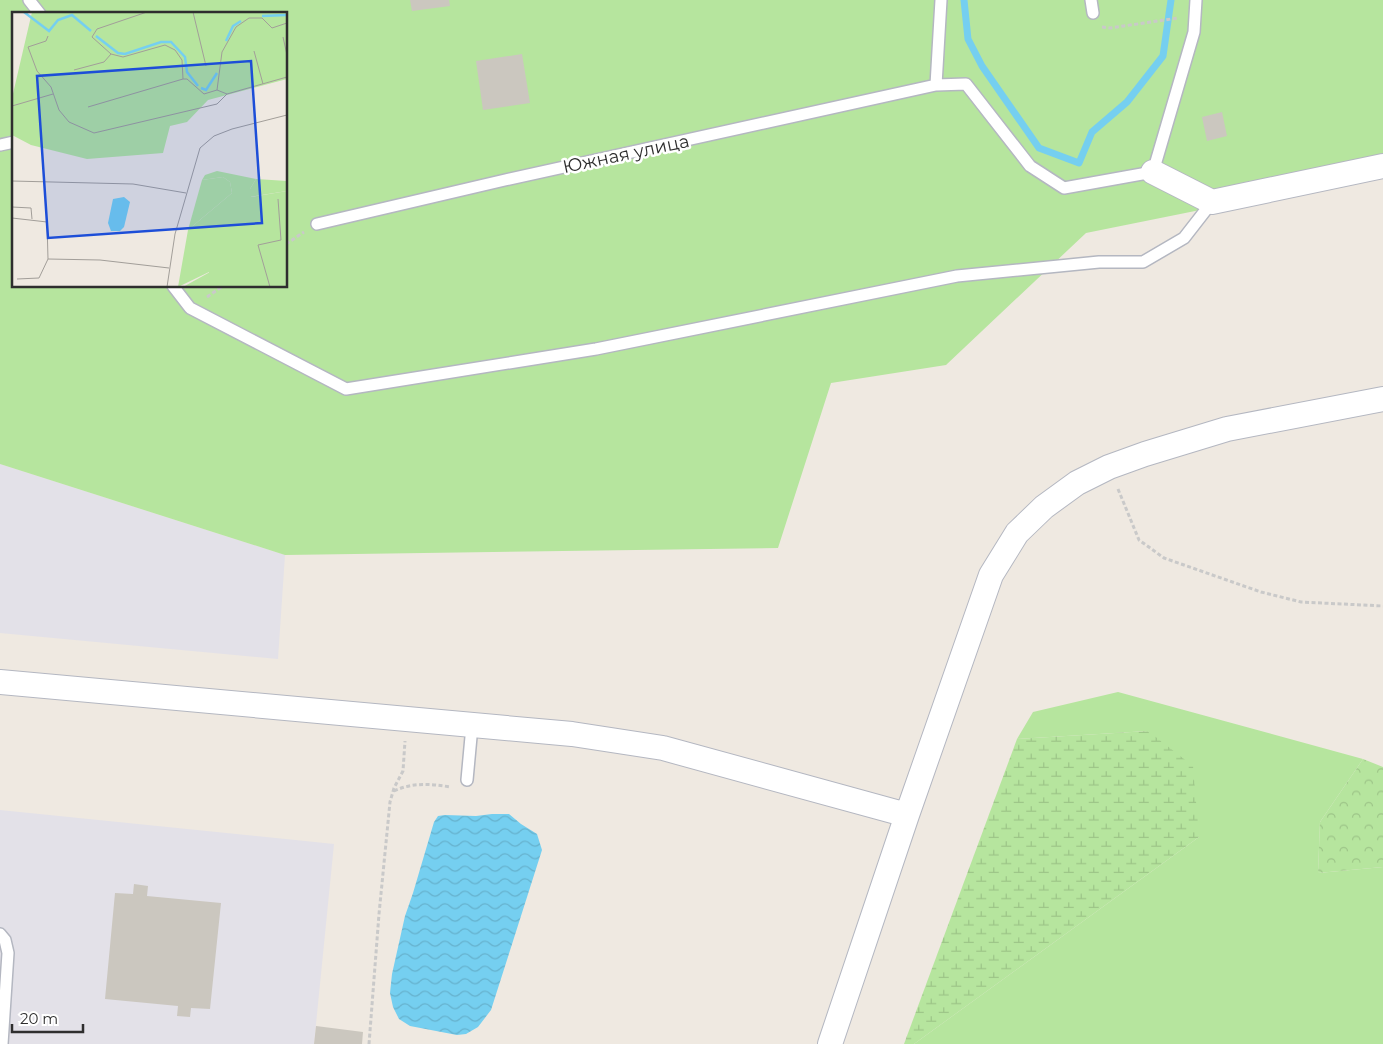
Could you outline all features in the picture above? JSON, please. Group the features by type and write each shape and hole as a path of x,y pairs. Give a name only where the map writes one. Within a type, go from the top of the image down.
{"street":[{"path":"1153,172 1212,202 1383,166"},
{"path":"830,1044 907,815 991,575 1017,533 1044,507 1077,483 1109,467 1227,429 1383,399"},
{"path":"0,682 572,734 663,748 907,815"}],"lane":[{"path":"29,0 38,12"},
{"path":"936,85 941,0"},
{"path":"1091,0 1092,13"},
{"path":"1153,172 1194,32 1196,0"},
{"name":"Южная улица","path":"317,224 505,180 936,85 966,84 1030,166 1064,188 1153,172"},
{"path":"175,288 190,308 346,389 596,349 957,276 1099,262 1142,262 1184,238 1212,202"},
{"path":"467,780 472,726"},
{"path":"0,934 5,940 8,953 2,1044"}],"path":[{"path":"1092,13 1094,21 1100,26 1110,28 1184,17"},
{"path":"1109,467 1140,540 1164,558 1261,592 1302,602 1383,606"},
{"path":"369,1044 390,802 402,771 406,720"},
{"path":"394,791 403,786 419,784 459,786 467,780"}],"shaded area":[{"path":"0,464 285,555 278,659 0,633"},
{"path":"0,810 334,844 314,1044 0,1044"}],"green space":[{"path":"0,0 1383,0 1383,173 1086,233 946,365 831,383 778,548 285,555 0,464"},
{"path":"1118,692 1363,759 1320,822 1318,873 1383,867 1383,1044 914,1044 1199,837 1148,731 1017,739 1033,712"},
{"path":"1148,731 1193,766 1199,837 914,1044 904,1044 1017,739"},
{"path":"1363,759 1383,767 1383,867 1318,873 1320,822"}],"water":[{"path":"509,814 537,834 542,850 491,1010 478,1027 466,1034 457,1035 410,1026 399,1019 393,1007 390,993 392,974 405,916 434,822 438,816 445,815 476,816"}],"building":[{"path":"410,0 449,0 450,6 412,11"},
{"path":"522,54 530,103 483,110 476,61"},
{"path":"1222,112 1227,136 1207,141 1202,117"},
{"path":"134,884 148,886 147,896 221,903 210,1009 191,1008 190,1017 177,1016 178,1006 105,999 115,893 133,894"},
{"path":"316,1026 363,1032 362,1044 314,1044"}],"waterway":[{"path":"964,0 968,39 982,66 1039,148 1079,163 1092,132 1127,102 1163,56 1171,0"}]}
